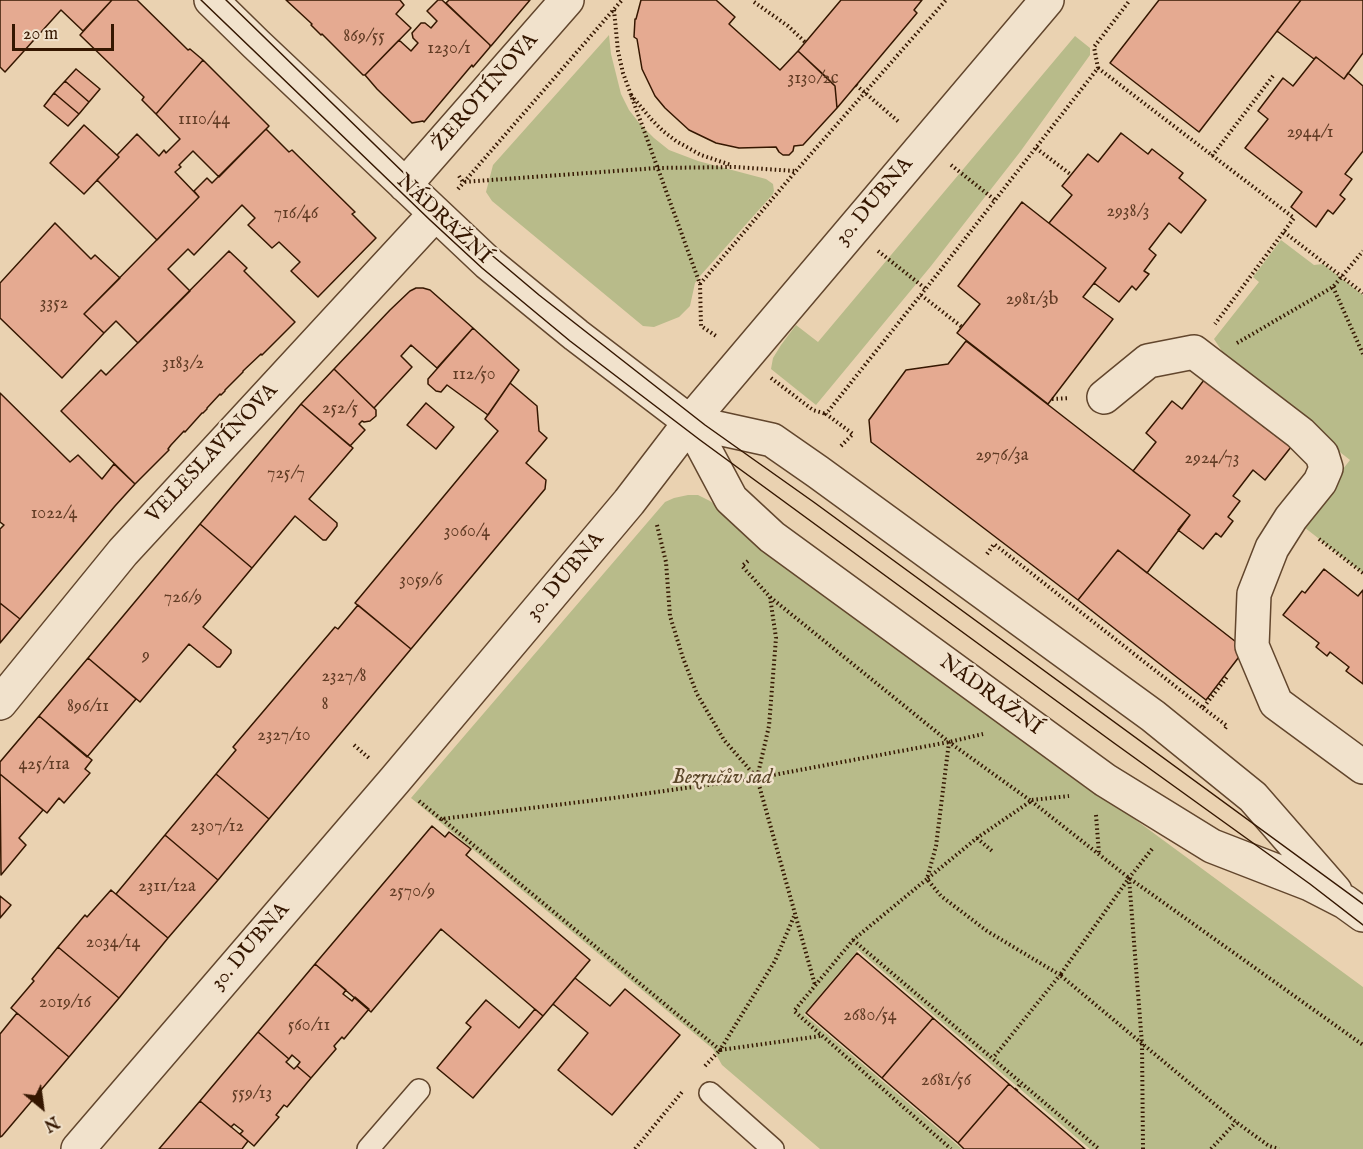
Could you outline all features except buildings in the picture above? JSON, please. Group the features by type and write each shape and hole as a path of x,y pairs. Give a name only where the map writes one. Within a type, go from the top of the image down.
{"street":[{"name":"NÁDRAŽNÍ","path":"211,0 488,263 534,302 690,422 731,499 772,537 1100,787 1212,846 1310,884 1354,909"},
{"name":"ŽEROTÍNOVA","path":"405,185 567,0"},
{"name":"30. DUBNA","path":"78,1149 395,780 629,502 690,422 1047,0"},
{"name":"VELESLAVÍNOVA","path":"0,703 123,552 435,214"},
{"path":"1104,397 1148,361 1194,352 1300,433 1322,455 1326,468 1320,482 1291,518 1272,548 1254,594 1252,646 1276,704 1363,767"},
{"name":"NÁDRAŽNÍ","path":"690,422 772,440 828,478 1153,716 1253,797 1354,909"}],"lane":[{"path":"368,1149 420,1090"},
{"path":"710,1093 773,1149"}],"path":[{"path":"435,214 622,0"},
{"path":"700,284 946,0"},
{"path":"1130,0 1094,47 1098,68 1294,218 1221,316"},
{"path":"754,2 806,42"},
{"path":"614,10 618,51 623,73 700,284 701,326 716,336"},
{"path":"826,414 1098,68"},
{"path":"1212,156 1273,76"},
{"path":"856,85 890,114"},
{"path":"629,92 652,120 676,141 700,154 735,167"},
{"path":"1036,148 1070,174"},
{"path":"945,160 995,200"},
{"path":"463,182 657,168 735,167 796,171"},
{"path":"852,230 926,289"},
{"path":"1284,232 1363,293"},
{"path":"1206,361 1333,287 1363,251"},
{"path":"1333,287 1363,354"},
{"path":"921,295 962,327"},
{"path":"766,374 813,410 826,414 853,434"},
{"path":"1291,518 1363,573"},
{"path":"657,525 666,562 670,616 683,658 697,694 724,740 757,778 815,986"},
{"path":"772,537 763,549 742,566 770,597 949,742 1031,801 1129,878 1363,1045"},
{"path":"994,544 1214,716"},
{"path":"757,778 768,726 776,638 770,597"},
{"path":"1203,708 1252,646"},
{"path":"441,819 757,778 991,732"},
{"path":"927,879 936,846 949,742"},
{"path":"354,745 720,1050 775,961 795,914"},
{"path":"951,1149 794,1011 853,940 977,838 1031,801 1100,787 1099,854"},
{"path":"977,838 992,851"},
{"path":"993,1058 1060,975 1129,878 1154,847"},
{"path":"1129,878 1142,1044 1143,1149"},
{"path":"927,879 940,897 987,932 1060,975 1236,1122 1269,1146 1279,1149"},
{"path":"853,940 1099,1149"},
{"path":"1016,1090 1021,1083"},
{"path":"1212,1149 1236,1122"}],"green space":[{"path":"609,35 611,54 621,94 629,110 654,138 669,150 698,161 766,179 773,184 773,194 695,283 690,306 679,317 654,327 643,326 492,201 486,192 493,165"},
{"path":"1075,36 1090,48 1090,55 1020,152 931,266 816,405 771,369 773,358 796,325 818,342"},
{"path":"1281,240 1314,265 1323,264 1363,295 1363,573 1300,524 1350,460 1233,368 1214,339 1259,282 1253,277"},
{"name":"Bezručův sad","path":"688,495 698,495 710,501 1031,743 1363,987 1363,1149 1090,1149 858,950 804,1014 962,1149 820,1149 722,1065 713,1049 411,798 665,502"}],"tram line":[{"path":"201,0 430,220 482,268 570,341 700,440 1363,925"},
{"path":"226,0 410,179 494,257 539,295 705,425 1363,904"}]}
